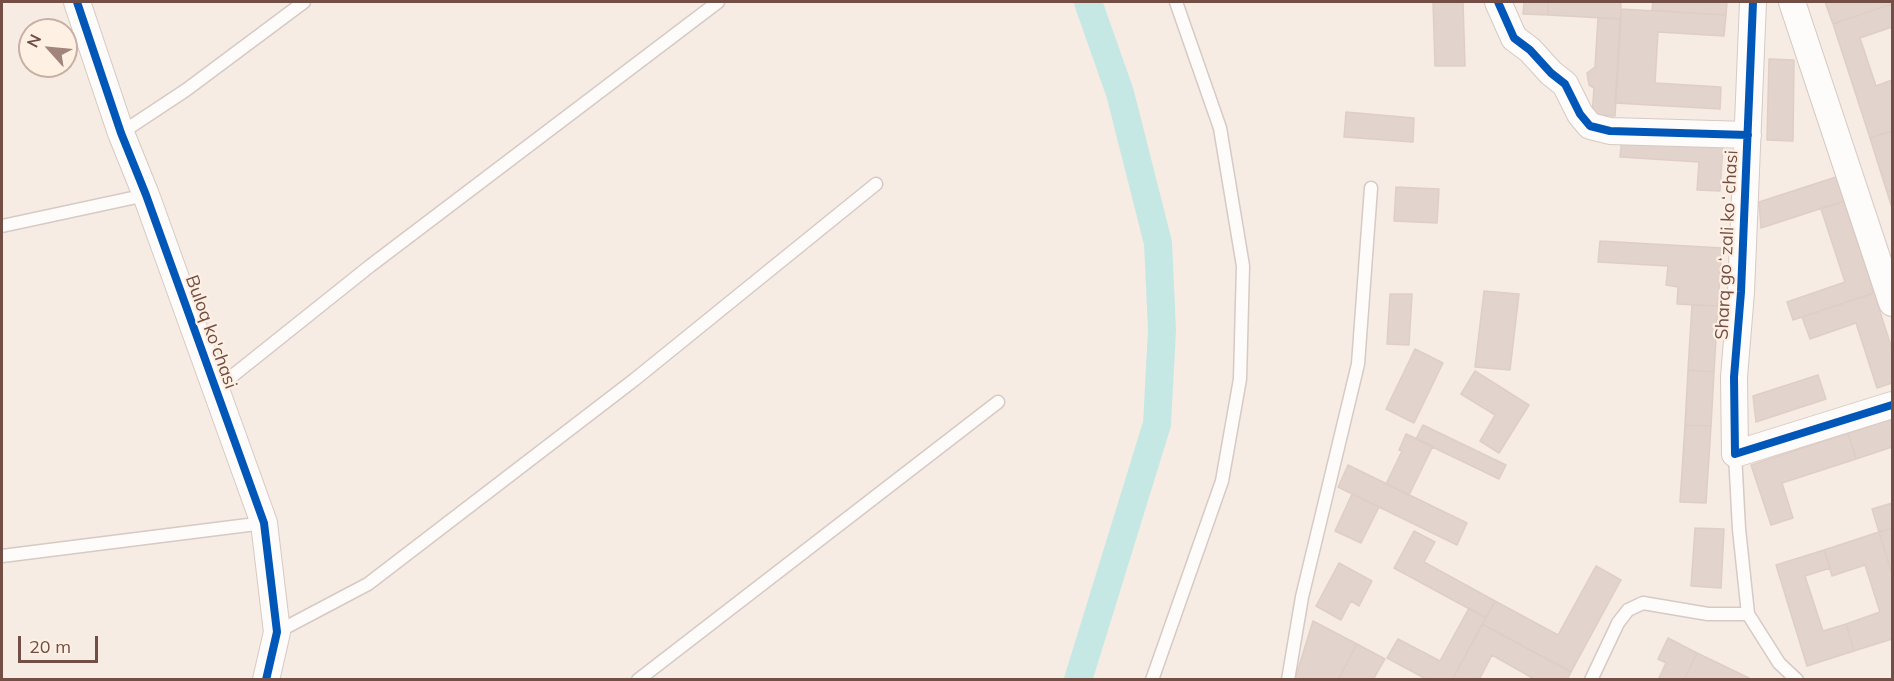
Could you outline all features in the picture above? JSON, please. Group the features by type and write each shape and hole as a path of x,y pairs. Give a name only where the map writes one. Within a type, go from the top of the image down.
{"street":[{"name":"Buloq ko'chasi","path":"77,2 121,133 146,195 264,523 277,632 266,680"},
{"path":"1498,2 1514,38 1530,50 1551,73 1565,84 1580,114 1590,126 1610,131 1748,135"},
{"name":"Sharq goʻzali koʻchasi","path":"1735,454 1734,377 1741,292 1753,2"},
{"path":"1792,2 1893,303"},
{"path":"1735,454 1893,405"}],"lane":[{"path":"121,133 186,90 304,2"},
{"path":"216,389 370,266 718,2"},
{"path":"1152,680 1222,481 1240,379 1244,266 1220,128 1176,2"},
{"path":"277,632 368,584 634,380 876,184"},
{"path":"1288,680 1302,597 1358,364 1371,188"},
{"path":"2,226 146,195"},
{"path":"638,680 998,402"},
{"path":"1735,454 1739,529 1748,614 1779,663 1797,680"},
{"path":"2,556 264,523"},
{"path":"1591,680 1618,623 1628,610 1643,603 1708,614 1748,614"}],"building":[{"path":"1433,2 1463,2 1465,66 1435,66"},
{"path":"1524,2 1548,2 1548,15 1523,14"},
{"path":"1548,2 1621,2 1621,19 1548,15"},
{"path":"1653,2 1727,2 1726,15 1652,10"},
{"path":"1825,2 1892,2 1892,4 1833,24"},
{"path":"1892,4 1892,27 1860,38 1876,86 1892,80 1892,131 1870,138 1833,24"},
{"path":"1621,9 1726,15 1724,36 1658,32 1655,83 1721,87 1720,109 1615,103"},
{"path":"1598,18 1621,19 1615,116 1592,115 1594,88 1589,85 1587,73 1595,67"},
{"path":"1769,59 1794,60 1793,141 1767,140"},
{"path":"1346,112 1414,118 1413,142 1344,137"},
{"path":"1892,131 1892,190 1887,192 1870,138"},
{"path":"1622,139 1723,145 1720,191 1697,190 1699,162 1620,157"},
{"path":"1836,177 1844,201 1761,228 1759,202"},
{"path":"1396,187 1439,189 1437,223 1394,221"},
{"path":"1892,190 1892,208 1887,192"},
{"path":"1844,201 1874,293 1793,320 1787,302 1845,282 1821,209"},
{"path":"1600,241 1722,248 1718,306 1677,304 1678,287 1666,285 1668,266 1598,262"},
{"path":"1484,291 1519,294 1510,370 1475,367"},
{"path":"1874,293 1892,349 1892,383 1877,388 1856,323 1810,339 1802,317"},
{"path":"1390,294 1412,294 1409,345 1387,344"},
{"path":"1692,305 1718,306 1714,372 1688,370"},
{"path":"1415,349 1443,363 1414,423 1386,409"},
{"path":"1688,370 1714,372 1711,426 1685,425"},
{"path":"1475,371 1529,405 1499,453 1480,441 1495,415 1461,394"},
{"path":"1818,375 1826,399 1756,422 1753,396"},
{"path":"1892,419 1892,447 1856,459 1848,433"},
{"path":"1423,425 1506,465 1499,479 1416,439"},
{"path":"1685,425 1711,426 1706,503 1680,502"},
{"path":"1848,433 1856,459 1782,483 1793,518 1771,525 1751,465"},
{"path":"1406,434 1433,446 1409,495 1386,484 1402,451 1399,450"},
{"path":"1348,465 1467,523 1457,545 1338,487"},
{"path":"1352,494 1379,507 1361,543 1335,531"},
{"path":"1892,503 1892,528 1879,532 1872,509"},
{"path":"1695,528 1724,529 1721,588 1691,586"},
{"path":"1892,528 1892,574 1879,532"},
{"path":"1414,531 1435,542 1424,562 1495,601 1486,618 1394,568"},
{"path":"1879,532 1892,574 1892,639 1854,651 1846,624 1880,612 1865,565 1832,576 1824,550"},
{"path":"1824,550 1830,568 1805,576 1823,631 1846,624 1854,651 1807,666 1776,565"},
{"path":"1339,563 1372,581 1359,606 1351,601 1341,620 1316,606"},
{"path":"1596,566 1621,580 1571,672 1482,624 1495,601 1558,635"},
{"path":"1469,608 1486,618 1452,680 1428,680 1387,658 1398,639 1440,661"},
{"path":"1313,621 1357,644 1338,680 1295,679"},
{"path":"1482,624 1571,672 1567,680 1536,680 1492,655 1479,680 1452,680"},
{"path":"1668,638 1697,653 1684,680 1658,680 1666,663 1658,659"},
{"path":"1357,644 1385,659 1373,680 1338,680"},
{"path":"1697,653 1749,678 1749,680 1684,680"}],"waterway":[{"path":"1078,680 1157,424 1162,330 1158,243 1120,93 1088,2"}],"cycle path":[{"path":"77,2 121,133 146,195 264,523 277,632 266,680"},
{"path":"1498,2 1514,38 1530,50 1551,73 1565,84 1580,114 1590,126 1610,131 1748,135"},
{"path":"1753,2 1741,292 1734,377 1735,454 1892,405"}]}
